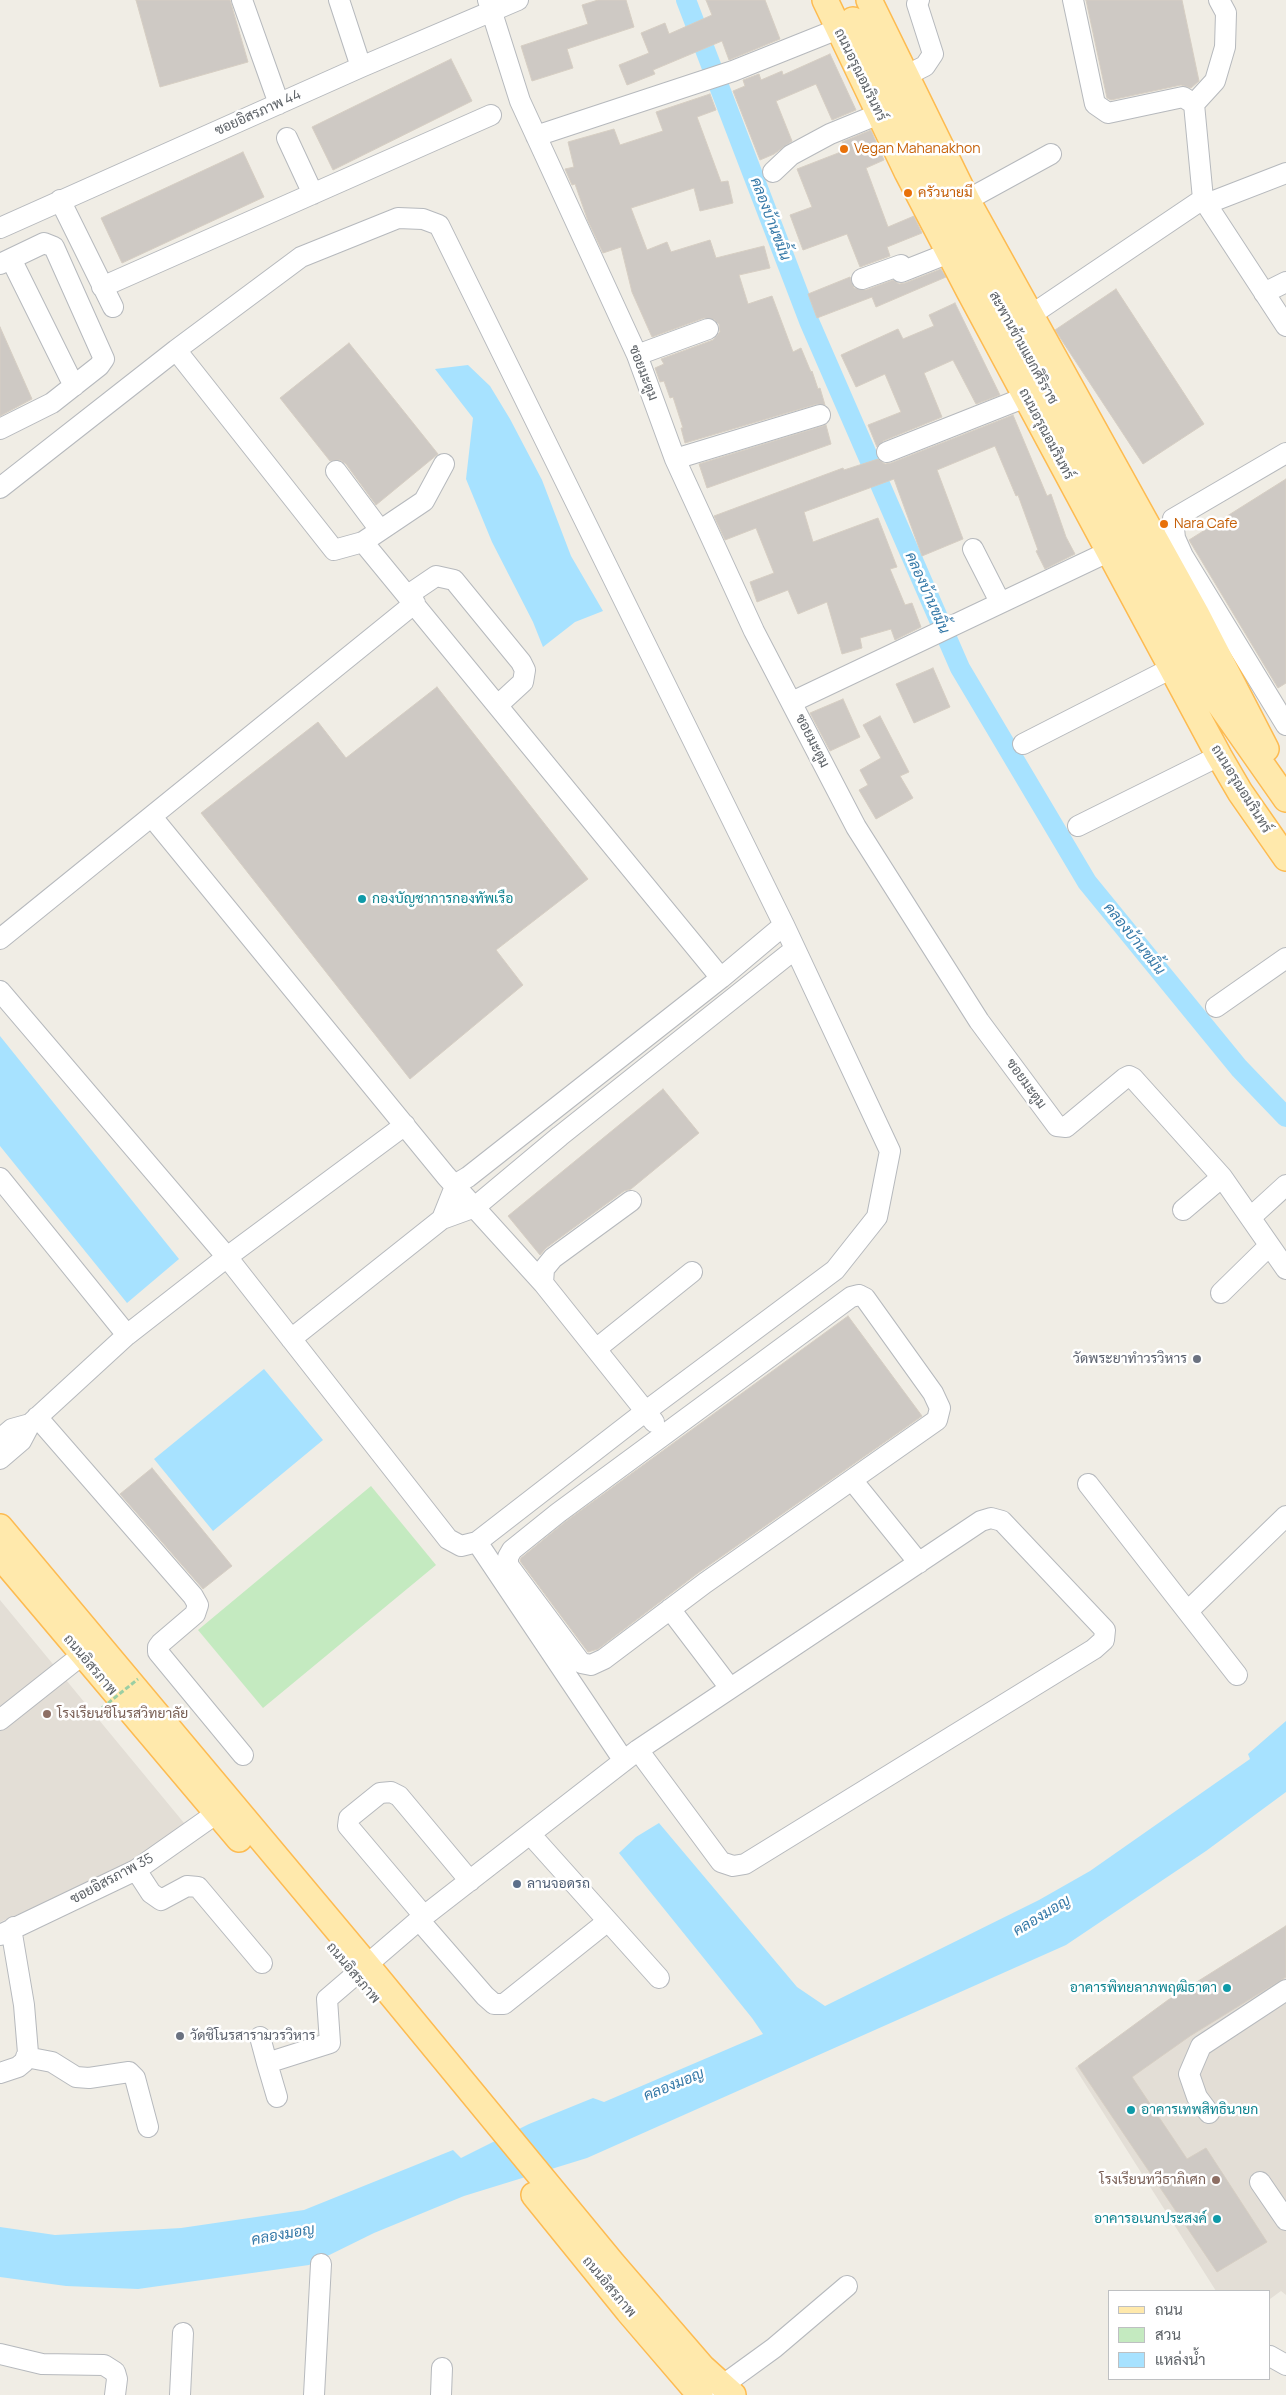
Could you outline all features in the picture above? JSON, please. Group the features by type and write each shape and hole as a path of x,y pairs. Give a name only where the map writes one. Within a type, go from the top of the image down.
{"main road":[{"name":"ถนนอรุณอมรินทร์","path":"825,0 879,114 949,253 1026,397 1219,756 1264,828 1286,858"},
{"name":"สะพานข้ามแยกศิริราช","path":"843,0 950,213 1211,692 1286,799"},
{"path":"869,0 967,200 1196,613 1286,792"},
{"name":"สะพานข้ามแยกศิริราช","path":"1211,692 1264,828"},
{"path":"0,1528 360,1970"},
{"name":"ถนนอิสรภาพ","path":"0,1556 217,1813 360,1970 605,2269 716,2393"}],"street":[{"path":"242,0 278,104"},
{"path":"339,0 361,67"},
{"name":"ซอยอิสรภาพ 44","path":"0,228 361,67 489,6 518,0"},
{"path":"905,76 925,66 933,54 917,4 919,0"},
{"path":"1073,0 1096,104 1108,113 1184,97 1194,104 1205,202 1286,326"},
{"path":"1194,104 1215,81 1225,48 1226,13 1219,0"},
{"name":"ซอยมะตูม","path":"489,6 520,101 637,355 675,460 754,631 856,827 979,1021 1057,1126 1066,1127 1129,1076 1134,1078 1222,1177 1286,1269"},
{"path":"536,136 688,85 704,82 838,30"},
{"path":"773,172 790,155 830,134 879,114"},
{"path":"102,287 492,115"},
{"path":"287,138 314,194"},
{"path":"967,200 1051,154"},
{"path":"1032,315 1205,202 1286,173"},
{"path":"60,200 113,307"},
{"path":"0,488 176,350 301,257 398,218 422,219 439,225 784,925 890,1151 877,1217 835,1270 646,1411 477,1542 461,1546 448,1539 227,1257 0,991"},
{"path":"0,429 52,403 74,386 99,366 104,359 54,247 44,243 6,262 74,386"},
{"path":"862,279 900,265 902,272 949,253"},
{"path":"1264,293 1286,282"},
{"path":"637,355 708,329"},
{"path":"176,350 334,550 363,542 424,500 444,464"},
{"path":"886,452 1026,397"},
{"path":"675,460 820,415"},
{"path":"1261,739 1285,722 1183,556 1175,538 1173,519 1286,453"},
{"path":"336,471 380,530"},
{"path":"363,542 721,978"},
{"path":"973,549 1000,602"},
{"path":"792,702 1110,551"},
{"path":"0,939 152,817 436,576 454,580 521,662 525,670 523,682 498,705"},
{"path":"1022,744 1172,668"},
{"path":"1078,826 1219,756"},
{"path":"152,817 446,1176 456,1184 543,1283 664,1435"},
{"path":"442,1219 456,1184 468,1177 721,978 784,925"},
{"path":"291,1339 442,1219 474,1206 795,949"},
{"path":"751,953 764,973"},
{"path":"1216,1007 1286,958"},
{"path":"0,1459 22,1441 34,1421 127,1335 227,1257 405,1125"},
{"path":"1182,1210 1222,1177"},
{"path":"0,1178 127,1335"},
{"path":"1251,1217 1286,1185"},
{"path":"543,1283 544,1269 553,1258 631,1201"},
{"path":"1221,1293 1269,1246"},
{"path":"596,1349 692,1272"},
{"path":"859,1296 865,1298 933,1393 940,1408 937,1420 852,1480 670,1609 604,1659 586,1665 581,1662 508,1565 508,1557 512,1550 558,1513 851,1297 859,1296"},
{"path":"0,1439 12,1429 34,1421"},
{"path":"34,1421 193,1596 198,1605 195,1614 158,1646 158,1652 243,1755"},
{"path":"852,1480 919,1563"},
{"path":"1088,1484 1237,1675"},
{"path":"1188,1611 1286,1516"},
{"path":"267,2063 330,2043 327,1999 422,1918 631,1756 981,1521 991,1518 1002,1521 1105,1630 1104,1640 1094,1649 745,1864 733,1866 722,1862 631,1756 477,1542"},
{"path":"670,1609 730,1688"},
{"path":"0,1720 82,1655"},
{"path":"470,1881 399,1796 386,1791 349,1818 348,1826 485,1996 494,2004 504,2004 608,1921"},
{"name":"ซอยอิสรภาพ 35","path":"7,1931 136,1870 217,1813"},
{"path":"530,1834 659,1978"},
{"path":"136,1870 151,1893 161,1900 188,1886 198,1887 262,1963"},
{"path":"0,2073 18,2067 26,2057 28,2038 12,1934 7,1931"},
{"path":"1209,2113 1197,2096 1189,2074 1201,2046 1286,1990"},
{"path":"260,2037 276,2097"},
{"path":"26,2057 52,2062 76,2077 89,2078 129,2072 135,2078 148,2126"},
{"path":"1260,2182 1286,2220"},
{"path":"314,2395 321,2264"},
{"path":"716,2393 774,2348 848,2286"},
{"path":"180,2395 183,2333"},
{"path":"0,2354 42,2364 104,2365 115,2372 117,2379 115,2395"},
{"path":"1271,2357 1286,2365"},
{"path":"441,2395 442,2368"}],"path":[{"path":"102,1708 138,1678"}],"shaded area":[{"name":"โรงเรียนชิโนรสวิทยาลัย","path":"0,1600 189,1829 116,1873 0,1922"},
{"name":"โรงเรียนทวีธาภิเศก","path":"1286,1925 1286,2295 1281,2291 1271,2298 1271,2290 1215,2290 1075,2068"}],"green space":[{"path":"371,1486 436,1565 263,1708 198,1630"}],"water":[{"path":"468,365 490,386 510,419 542,480 571,556 603,611 575,622 543,647 533,622 492,542 466,479 473,418 435,369"},
{"path":"0,1036 179,1259 127,1303 0,1146"},
{"path":"264,1369 323,1440 213,1531 154,1459"},
{"name":"คลองมอญ","path":"1286,1721 1286,1792 1206,1851 1066,1945 587,2158 464,2196 374,2233 309,2265 138,2289 66,2286 0,2277 0,2227 55,2235 181,2228 304,2210 453,2150 461,2158 529,2124 593,2098 604,2102 763,2034 619,1853 636,1837 659,1823 797,1987 825,2006 1039,1900 1090,1871 1250,1759 1248,1754"}],"building":[{"path":"136,0 230,0 248,62 160,87"},
{"path":"598,0 626,0 634,27 567,49 573,68 532,81 521,46 588,24 582,5"},
{"path":"706,0 765,0 780,39 729,60 722,41 653,70 655,74 627,85 619,65 649,53 641,33 665,23 669,34 712,15"},
{"path":"1086,0 1182,0 1199,81 1191,88 1181,85 1111,100 1107,98"},
{"path":"830,54 856,110 832,120 816,84 776,101 792,141 774,154 760,160 733,91 745,86 743,80 759,74 761,80 782,71 783,75"},
{"path":"451,59 472,101 333,170 312,127"},
{"path":"710,94 716,110 697,117 721,182 728,181 733,203 700,211 694,188 631,208 647,250 667,242 671,252 710,240 716,258 764,246 770,268 739,275 748,304 772,296 793,352 801,348 818,389 820,388 825,405 817,404 685,443 681,428 683,428 673,397 670,398 664,381 660,382 655,368 664,364 661,359 713,340 720,332 719,324 715,320 704,318 652,337 632,292 621,247 603,253 588,221 575,184 572,185 565,169 574,167 568,142 614,129 620,145 663,131 656,112"},
{"path":"871,130 884,160 866,168 888,227 914,216 922,233 887,247 890,256 860,267 847,234 803,250 790,215 812,207 797,169 846,150 842,142"},
{"path":"243,152 264,197 122,263 101,218"},
{"path":"941,269 946,277 876,307 872,297 817,318 808,294 850,277 854,288 866,290 893,280 899,284 905,283"},
{"path":"1116,289 1204,424 1143,464 1055,330"},
{"path":"955,303 1000,395 976,404 953,360 924,373 942,417 883,441 877,447 868,425 901,412 885,374 856,387 841,355 898,329 903,339 934,326 929,315"},
{"path":"0,327 32,399 0,416"},
{"path":"349,343 438,454 376,505 346,464 340,460 330,461 280,398"},
{"path":"1013,415 1047,496 1051,494 1066,537 1075,554 1045,569 1036,551 1038,550 1018,495 1016,496 995,446 937,470 963,539 922,556 894,479 804,512 813,542 878,518 897,567 890,569 905,605 912,603 921,627 895,640 891,629 860,638 862,648 842,654 827,602 798,614 788,590 757,602 750,582 774,573 756,528 725,540 714,516 843,468 844,470 878,459 885,464 891,463"},
{"path":"826,425 831,444 707,488 699,464"},
{"path":"1286,479 1286,683 1278,688 1189,540"},
{"path":"933,668 950,707 914,723 896,684"},
{"name":"กองบัญชาการกองทัพเรือ","path":"437,687 588,879 496,950 523,985 410,1079 201,813 318,722 346,758"},
{"path":"843,699 860,737 830,751 810,713"},
{"path":"880,716 909,772 900,776 913,798 876,819 859,790 868,785 860,770 881,758 863,725"},
{"path":"663,1089 699,1133 631,1189 624,1191 546,1248 540,1255 508,1216"},
{"path":"848,1316 922,1416 698,1573 598,1649 588,1652 520,1561 521,1558 565,1522"},
{"path":"152,1468 232,1566 203,1589 120,1494"},
{"path":"1286,1926 1286,1977 1190,2036 1132,2077 1187,2159 1206,2148 1267,2242 1217,2272 1078,2066 1168,2000"}],"waterway":[{"name":"คลองบ้านขมิ้น","path":"686,0 809,321 960,668 1087,882 1239,1068 1286,1117"}],"place":[{"name":"Vegan Mahanakhon","path":"844,149"},
{"name":"ครัวนายมี","path":"908,193"},
{"name":"Nara Cafe","path":"1164,524"},
{"name":"กองบัญชาการกองทัพเรือ","path":"362,899"},
{"name":"วัดพระยาทําวรวิหาร","path":"1197,1359"},
{"name":"โรงเรียนชิโนรสวิทยาลัย","path":"47,1714"},
{"name":"ลานจอดรถ","path":"517,1884"},
{"name":"อาคารพิทยลาภพฤฒิธาดา","path":"1227,1988"},
{"name":"วัดชิโนรสารามวรวิหาร","path":"180,2036"},
{"name":"อาคารเทพสิทธินายก","path":"1131,2110"},
{"name":"โรงเรียนทวีธาภิเศก","path":"1216,2180"},
{"name":"อาคารอเนกประสงค์","path":"1217,2219"}]}
